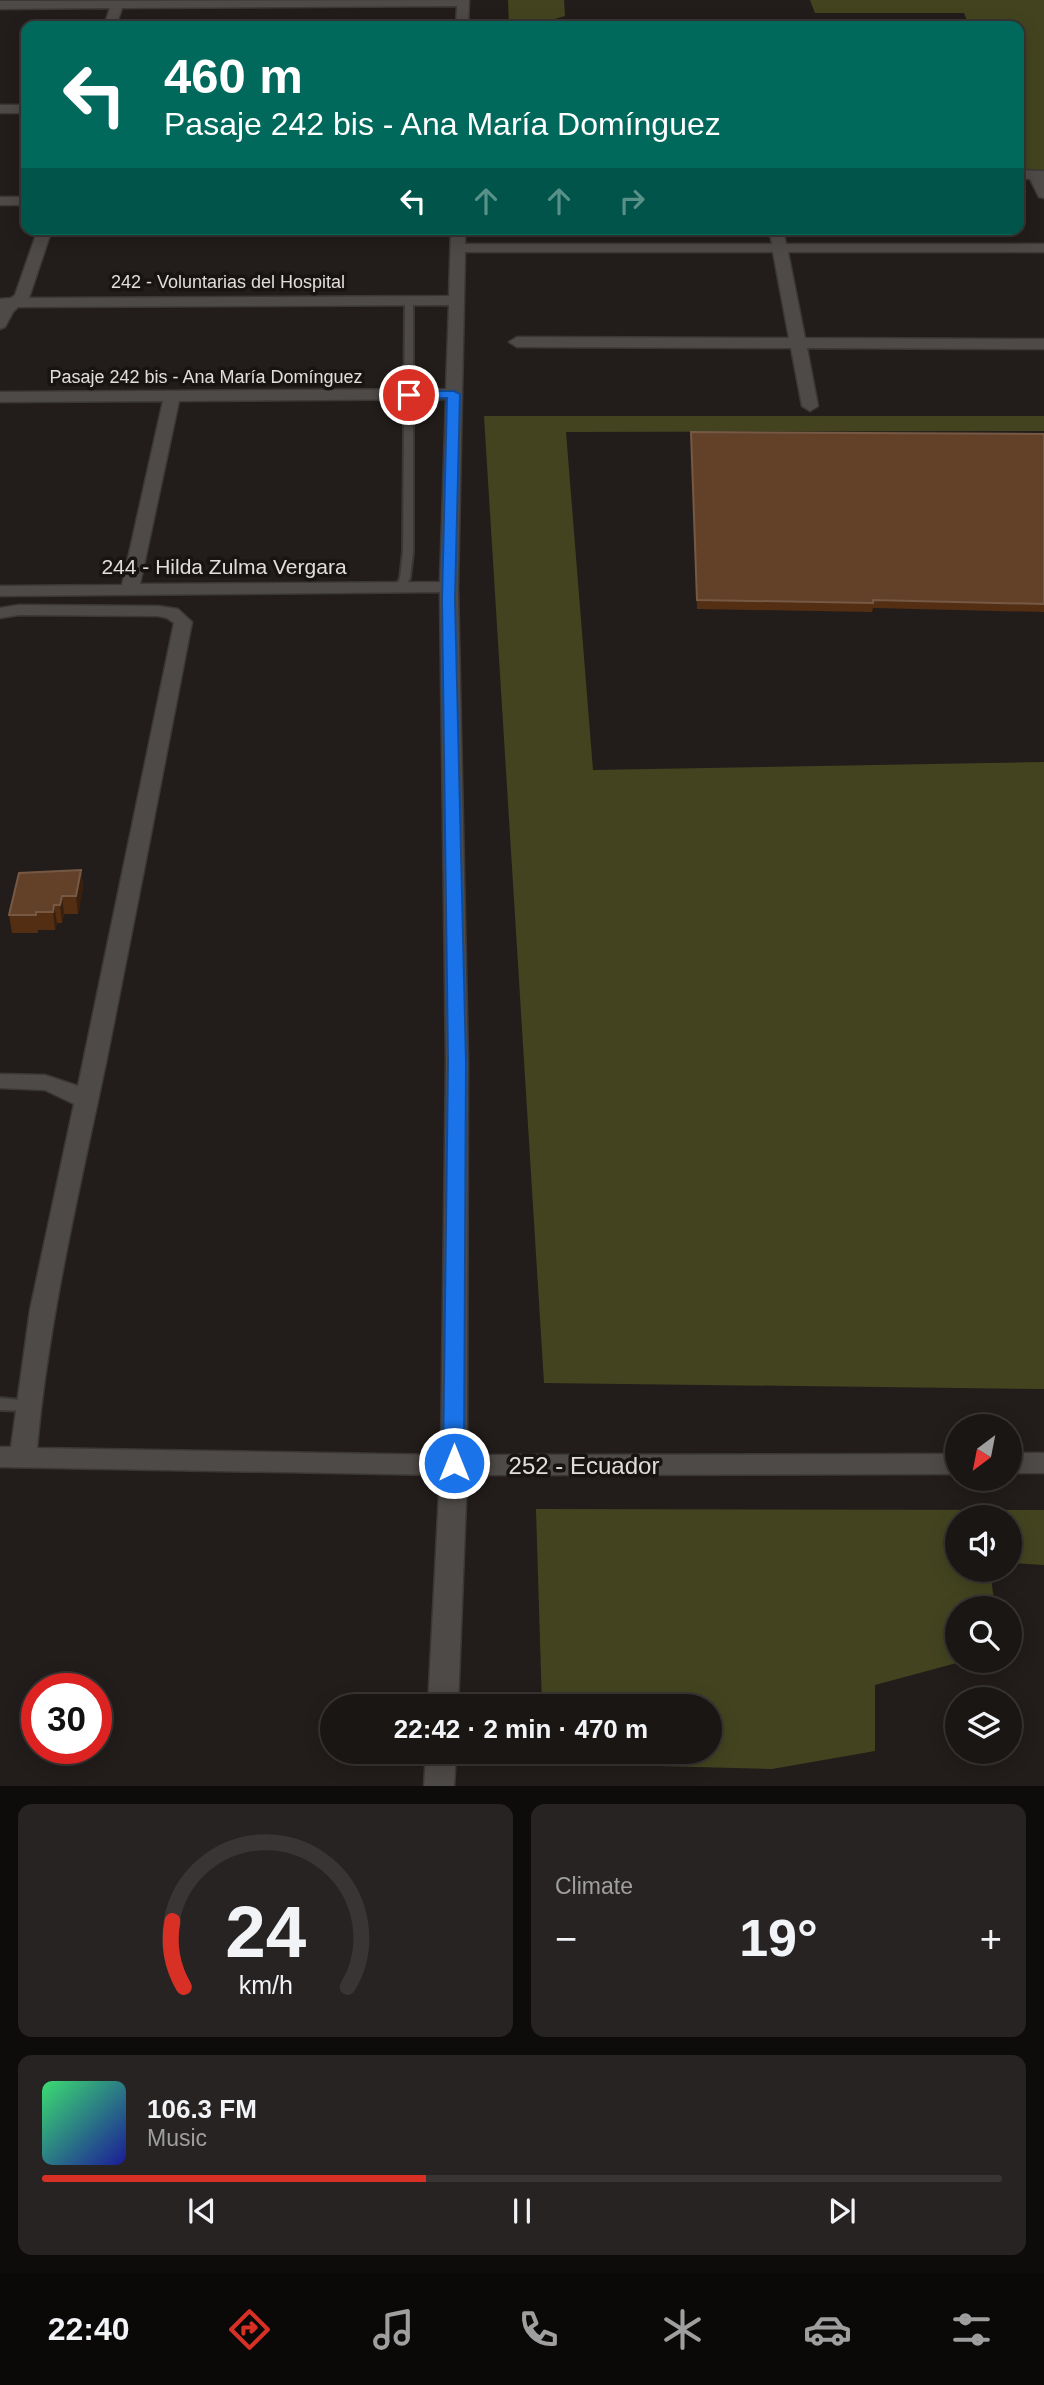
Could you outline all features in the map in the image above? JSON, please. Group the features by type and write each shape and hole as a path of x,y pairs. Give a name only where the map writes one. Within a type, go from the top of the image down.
{"street":[{"path":"0,5 463,1 462,21"},
{"path":"112,21 117,5"},
{"path":"0,109 21,109"},
{"path":"1040,175 1044,194"},
{"path":"0,201 21,201"},
{"path":"0,324 7,303 22,297 43,235"},
{"path":"444,1694 454,1463 457,1062 449,587 458,235"},
{"path":"777,235 810,407"},
{"path":"458,248 1044,248"},
{"name":"242 - Voluntarias del Hospital","path":"7,303 456,300"},
{"path":"517,342 1044,344"},
{"name":"Pasaje 242 bis - Ana María Domínguez","path":"0,397 172,398 454,394"},
{"path":"130,589 172,398"},
{"name":"244 - Hilda Zulma Vergara","path":"0,591 449,587"},
{"path":"0,613 19,610 158,611 172,613 183,622 85,1101 59,1213 27,1405 11,1457"},
{"path":"0,1081 61,1085 85,1101"},
{"name":"252 - Ecuador","path":"11,1457 505,1466 945,1464"},
{"path":"1022,1464 1044,1463"},
{"path":"439,1786 440,1764"}],"lane":[{"path":"400,588 405,578 408,552 409,300"},
{"path":"0,1404 27,1405"}],"shaded area":[{"path":"508,0 564,0 565,16 548,21 509,21"},
{"path":"810,0 1044,0 1044,171 1024,171 1024,21 967,21 964,13 815,13"},
{"path":"484,416 1044,416 1044,431 566,432 593,770 1044,762 1044,1389 544,1383"},
{"path":"536,1509 945,1510 945,1582 992,1582 993,1596 945,1596 945,1666 875,1685 875,1751 772,1769 581,1764 722,1764 722,1694 542,1694"},
{"path":"1022,1510 1044,1510 1044,1565 1022,1564"}],"building":[{"path":"691,432 1044,434 1044,604 697,600"},
{"path":"81,870 76,896 62,896 60,905 54,905 53,912 9,915 19,873"}],"route":[{"path":"409,395 454,394 449,599 457,1062 454,1463"}]}
